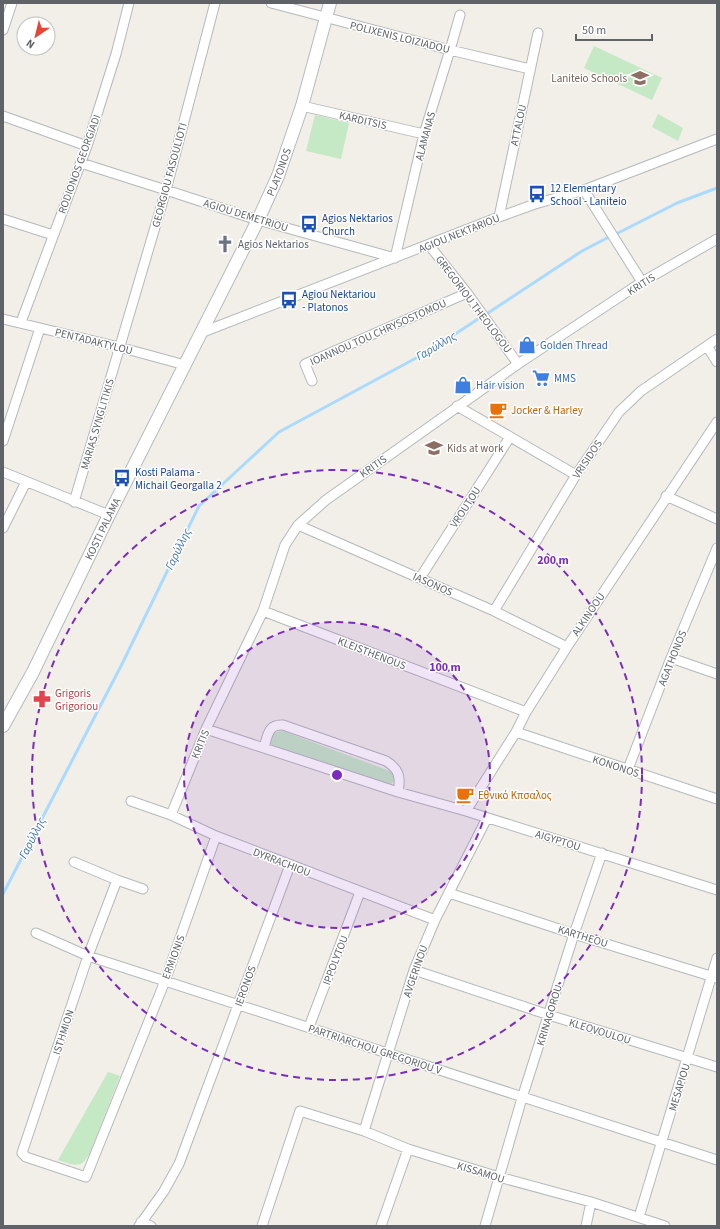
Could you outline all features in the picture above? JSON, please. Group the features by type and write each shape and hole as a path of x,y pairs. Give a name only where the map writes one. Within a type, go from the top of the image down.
{"street":[{"path":"4,25 12,3"},
{"name":"RODIONOS GEORGIADI","path":"21,322 81,164 116,54 129,3"},
{"name":"GEORGIOU FASOULIOTI","path":"120,347 166,190 215,3"},
{"name":"POLIXENIS LOIZIADOU","path":"272,3 450,50 530,69"},
{"name":"PLATONOS","path":"202,332 258,220 278,176 302,106 330,3"},
{"name":"ALAMANAS","path":"395,258 424,134 460,15"},
{"name":"ATTALOU","path":"499,217 538,33"},
{"name":"KARDITSIS","path":"302,106 424,134"},
{"path":"3,116 87,146"},
{"name":"AGIOU NEKTARIOU","path":"202,332 499,217 535,204 584,190 717,139"},
{"name":"AGIOU DEMETRIOU","path":"81,164 258,220 395,258"},
{"path":"584,190 642,282"},
{"path":"3,219 53,235"},
{"name":"KRITIS","path":"171,815 206,729 263,611 285,545 298,525 326,500 518,364 642,282 717,239"},
{"name":"GREGORIOU THEOLOGOU","path":"429,245 467,293 518,364"},
{"name":"IOANNOU TOU CHRYSOSTOMOU","path":"312,380 305,364 467,293"},
{"name":"PENTADAKTYLOU","path":"3,319 21,322 120,347 185,365"},
{"path":"3,441 40,328"},
{"name":"KOSTI PALAMA","path":"3,726 33,672 202,332"},
{"name":"VRISIDOS","path":"494,611 576,475 619,412 641,391 717,339"},
{"path":"707,346 717,362"},
{"name":"MARIAS SYNGLITIKIS","path":"74,502 120,347"},
{"path":"457,406 576,475"},
{"name":"ALKINOOU","path":"466,812 567,647 666,496 717,422"},
{"name":"VROUTOU","path":"420,578 510,437"},
{"path":"3,472 74,502 110,515"},
{"path":"3,528 26,482"},
{"path":"666,496 717,518"},
{"name":"IASONOS","path":"298,525 494,611 567,647"},
{"name":"AGATHONOS","path":"628,769 671,658 717,548"},
{"name":"KLEISTHENOUS","path":"263,611 526,712"},
{"path":"671,658 717,674"},
{"path":"264,748 268,733 272,726 283,726 386,762 393,766 398,772 400,782 398,792"},
{"name":"AIGYPTOU","path":"206,729 398,792 602,853 717,890"},
{"name":"KONONOS","path":"516,732 717,799"},
{"name":"DYRRACHIOU","path":"131,801 171,815 216,836 290,865 435,920"},
{"name":"AVGERINOU","path":"364,1131 414,970 435,920 487,818"},
{"name":"ERMIONIS","path":"52,1166 86,1177 165,981 216,836"},
{"name":"KRINAGOROU","path":"485,1226 522,1098 574,934 602,853"},
{"path":"74,862 143,889"},
{"name":"IERONOS","path":"140,1224 164,1191 179,1164 290,865"},
{"name":"ISTHMION","path":"52,1166 26,1157 22,1153 88,956 117,880"},
{"name":"IPPOLYTOU","path":"309,1027 360,892"},
{"name":"KARTHEOU","path":"449,893 574,934 715,977"},
{"name":"PARTRIARCHOU GREGORIOU V","path":"36,933 88,956 717,1160"},
{"name":"MESAPIOU","path":"639,1217 688,1058 715,977 717,958"},
{"name":"KLEOVOULOU","path":"414,970 549,1015 717,1067"},
{"name":"KISSAMOU","path":"262,1226 300,1111 364,1131 408,1149 498,1177 591,1202 666,1226"},
{"path":"382,1226 408,1149"},
{"path":"586,1226 591,1202"},
{"path":"140,1224 152,1226"}],"green space":[{"path":"594,46 662,78 652,100 584,68"},
{"path":"658,114 683,128 678,141 652,127"},
{"path":"315,115 349,123 341,159 306,151"},
{"path":"283,731 392,772 396,779 391,784 387,785 272,748 270,741 271,736"},
{"path":"108,1072 120,1076 90,1153 83,1162 77,1165 58,1160"}],"waterway":[{"name":"Γαρύλλης","path":"618,233 677,203 717,188"},
{"name":"Γαρύλλης","path":"488,313 582,251 607,238"},
{"name":"Γαρύλλης","path":"3,894 122,664 199,506 279,432 431,350 478,319"}],"place":[{"name":"Laniteio Schools","path":"640,78"},
{"name":"12 Elementary School - Laniteio","path":"537,194"},
{"name":"Agios Nektarios Church","path":"309,224"},
{"name":"Agios Nektarios","path":"225,244"},
{"name":"Agiou Nektariou - Platonos","path":"289,300"},
{"name":"Golden Thread","path":"527,345"},
{"name":"MMS","path":"541,378"},
{"name":"Hair vision","path":"463,385"},
{"name":"Jocker & Harley","path":"498,410"},
{"name":"Kids at work","path":"434,448"},
{"name":"Kosti Palama - Michail Georgalla 2","path":"122,478"},
{"name":"Grigoris Grigoriou","path":"42,699"},
{"name":"Εθνικό Κπσαλος","path":"465,795"}]}
